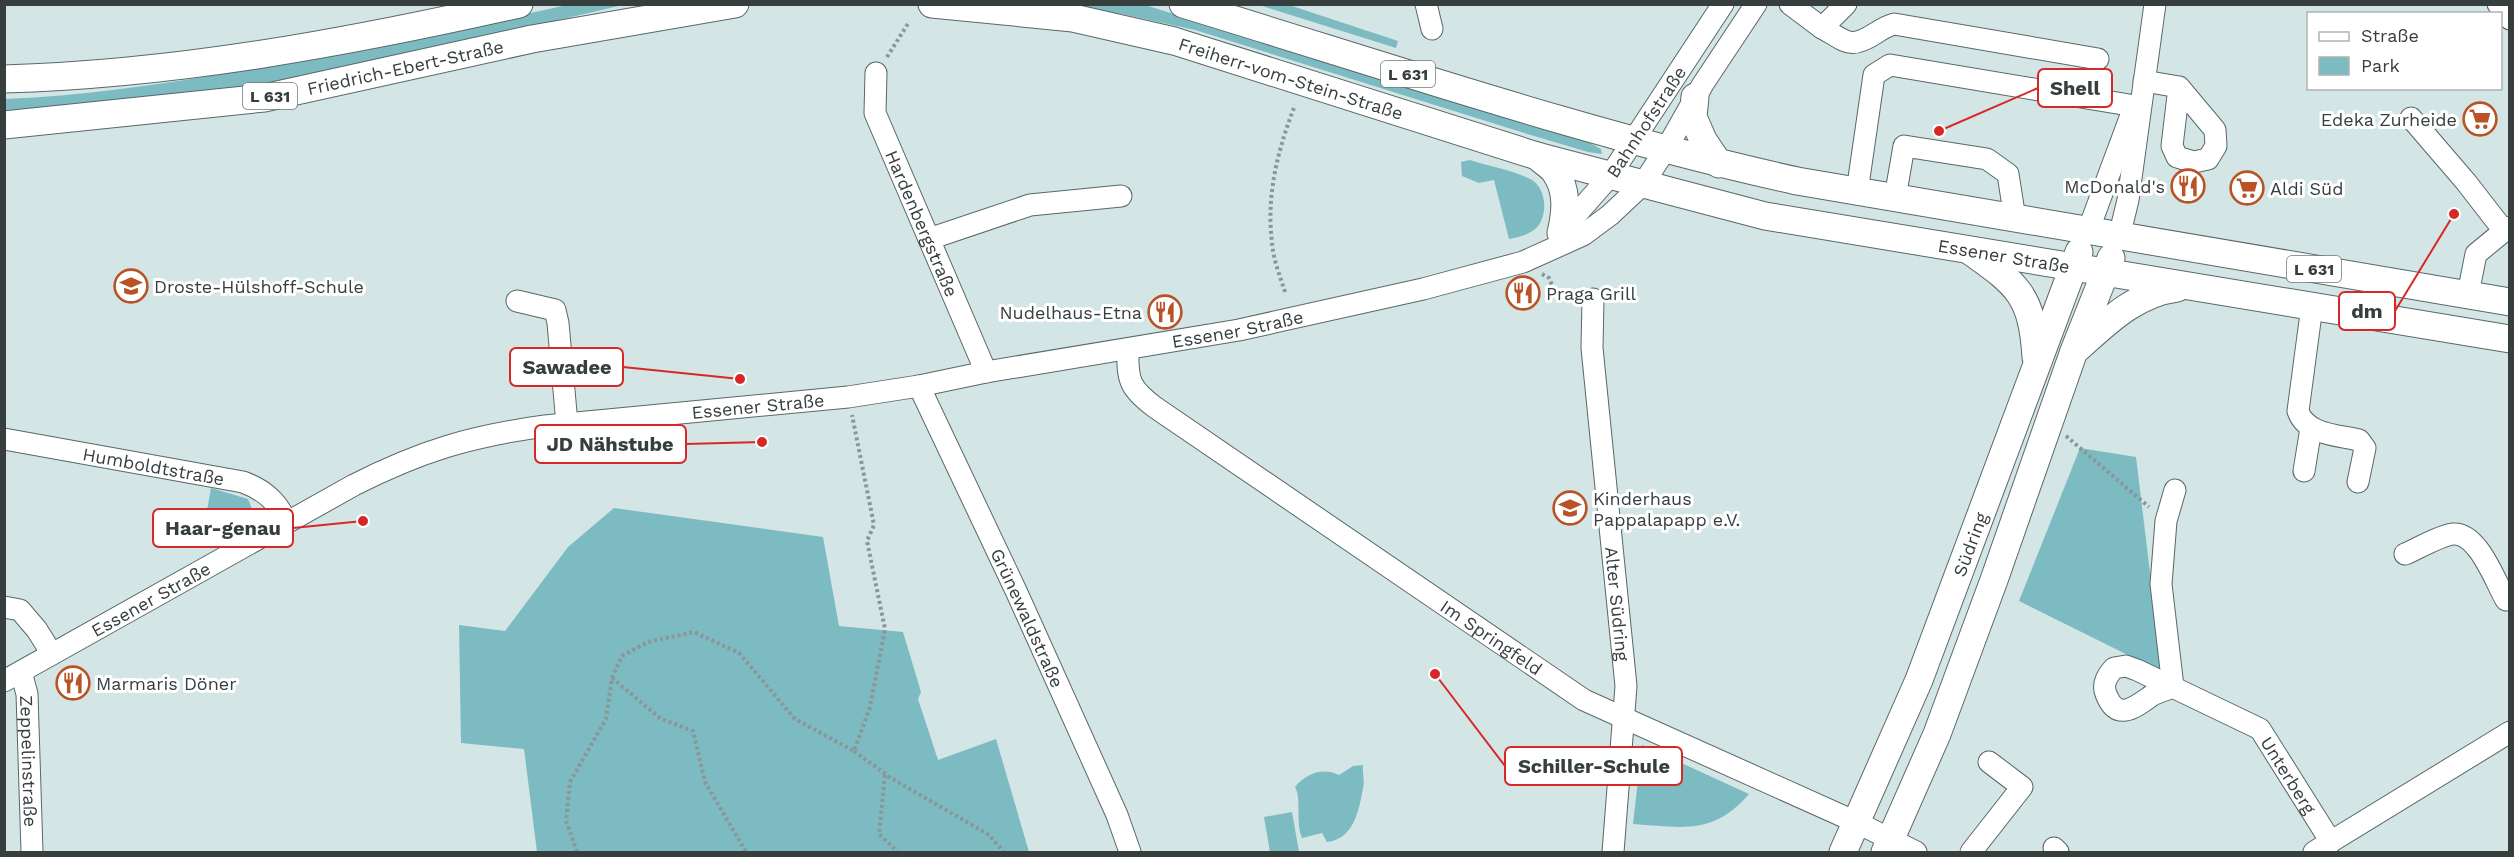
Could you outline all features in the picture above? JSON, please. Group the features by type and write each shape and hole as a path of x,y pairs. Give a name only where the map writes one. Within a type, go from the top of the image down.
{"main road":[{"name":"Friedrich-Ebert-Straße","path":"4,79 65,77 194,64 403,30 519,4"},
{"name":"Friedrich-Ebert-Straße","path":"4,125 264,98 532,39 735,4"},
{"name":"Freiherr-vom-Stein-Straße","path":"932,4 1073,18 1174,40 1537,156 1643,184"},
{"name":"Freiherr-vom-Stein-Straße","path":"1183,4 1446,87 1634,141 1667,147"},
{"path":"1695,97 1693,117 1703,140 1719,164"},
{"name":"Essener Straße","path":"1667,147 1719,164 1857,192 2510,302"},
{"path":"1537,156 1555,171 1563,190 1566,210 1561,232"},
{"name":"Essener Straße","path":"1643,184 1765,216 1964,247 2105,274 2510,339"},
{"name":"Südring","path":"1844,852 1919,680 2072,267 2088,231"},
{"name":"Südring","path":"1888,846 1937,734 2074,351 2119,237"},
{"path":"1964,247 2009,280 2024,298 2031,315 2037,363"},
{"path":"2074,351 2107,322 2138,300 2163,290 2190,286"}],"street":[{"path":"1426,4 1432,29"},
{"name":"Bahnhofstraße","path":"1561,232 1610,176 1723,4"},
{"name":"Bahnhofstraße","path":"1643,184 1695,97 1756,4"},
{"path":"1790,4 1822,28 1850,44 1862,42 1894,24 2098,59"},
{"path":"1822,28 1846,4"},
{"path":"2498,4 2510,19"},
{"path":"2119,237 2128,200 2154,9"},
{"path":"1857,192 1874,75 1890,65 2134,106"},
{"name":"Hardenbergstraße","path":"876,73 875,112 986,372"},
{"path":"2144,81 2179,87"},
{"path":"2088,231 2144,81"},
{"path":"2411,118 2507,229 2476,254 2468,294"},
{"path":"1896,198 1904,146 1987,159 2008,174 2015,219"},
{"name":"Essener Straße","path":"13,676 286,521 400,462 448,445 495,432 848,397 1239,330 1423,289 1523,262 1583,235 1610,215 1643,184"},
{"path":"929,239 1030,205 1121,196"},
{"name":"Essener Straße","path":"1523,262 1561,232"},
{"name":"Alter Südring","path":"1593,298 1592,348 1626,686 1613,852"},
{"path":"517,301 555,310 567,424"},
{"path":"2312,306 2298,411 2300,419 2311,428 2359,440 2364,444 2358,482"},
{"name":"Im Springfeld","path":"1128,349 1127,372 1137,394 1584,700 1858,823 1888,846 1916,852"},
{"name":"Grünewaldstraße","path":"919,386 1027,614 1117,815 1130,852"},
{"path":"2304,471 2311,428"},
{"name":"Humboldtstraße","path":"4,439 243,482 261,489 280,508 286,521"},
{"name":"Unterberg","path":"2175,490 2166,521 2161,584 2173,687 2260,729 2323,847 2510,732"},
{"path":"2405,554 2452,534 2464,536 2475,543 2506,600 2510,598"},
{"path":"4,607 20,610 37,630 52,654"},
{"name":"Zeppelinstraße","path":"13,676 27,694 32,852"},
{"path":"1971,852 2022,787 1989,762"}],"path":[{"path":"876,73 909,22"},
{"path":"1284,292 1272,245 1269,212 1282,140 1295,105"},
{"path":"1523,262 1549,278 1557,297 1593,298"},
{"path":"848,397 874,525 867,541 885,629 870,707 854,752"},
{"path":"2049,422 2166,521"},
{"path":"577,852 566,820 570,782 606,719 612,678 622,656 648,642 694,632 739,653 795,719 854,752 885,775 989,836 1004,852"},
{"path":"612,678 661,719 693,731 705,783 746,852"},
{"path":"885,775 879,834 898,852"}],"green space":[{"path":"567,5 623,5 287,83 5,115 4,99 152,85 240,71 404,40"},
{"path":"1065,5 1145,5 1590,143 1601,149 1602,154 1521,132 1195,30 1122,14"},
{"path":"1259,5 1289,5 1398,41 1396,48"},
{"path":"1470,160 1518,174 1537,184 1543,195 1544,208 1541,221 1532,232 1509,239 1494,180 1479,183 1462,176 1461,162"},
{"path":"2080,448 2136,457 2162,672 2019,601"},
{"path":"211,488 248,499 252,509 202,539"},
{"path":"614,508 823,537 839,626 903,632 921,692 918,699 938,760 996,739 1029,852 537,852 524,749 461,743 459,625 505,631 568,547"},
{"path":"1642,745 1749,794 1723,817 1709,823 1682,827 1633,824"},
{"path":"1363,765 1364,782 1361,797 1354,822 1349,829 1336,840 1327,842 1322,833 1302,838 1295,787 1309,775 1315,773 1326,772 1339,775 1353,766"},
{"path":"1292,812 1299,852 1270,852 1264,817"}],"place":[{"name":"Edeka Zurheide","path":"2480,119"},
{"name":"Shell","path":"1939,131"},
{"name":"McDonald's","path":"2188,186"},
{"name":"Aldi Süd","path":"2247,188"},
{"name":"dm","path":"2454,214"},
{"name":"Droste-Hülshoff-Schule","path":"131,286"},
{"name":"Praga Grill","path":"1523,293"},
{"name":"Nudelhaus-Etna","path":"1165,312"},
{"name":"Sawadee","path":"740,379"},
{"name":"JD Nähstube","path":"762,442"},
{"name":"Kinderhaus Pappalapapp e.V.","path":"1570,508"},
{"name":"Haar-genau","path":"363,521"},
{"name":"Schiller-Schule","path":"1435,674"},
{"name":"Marmaris Döner","path":"73,683"}]}
